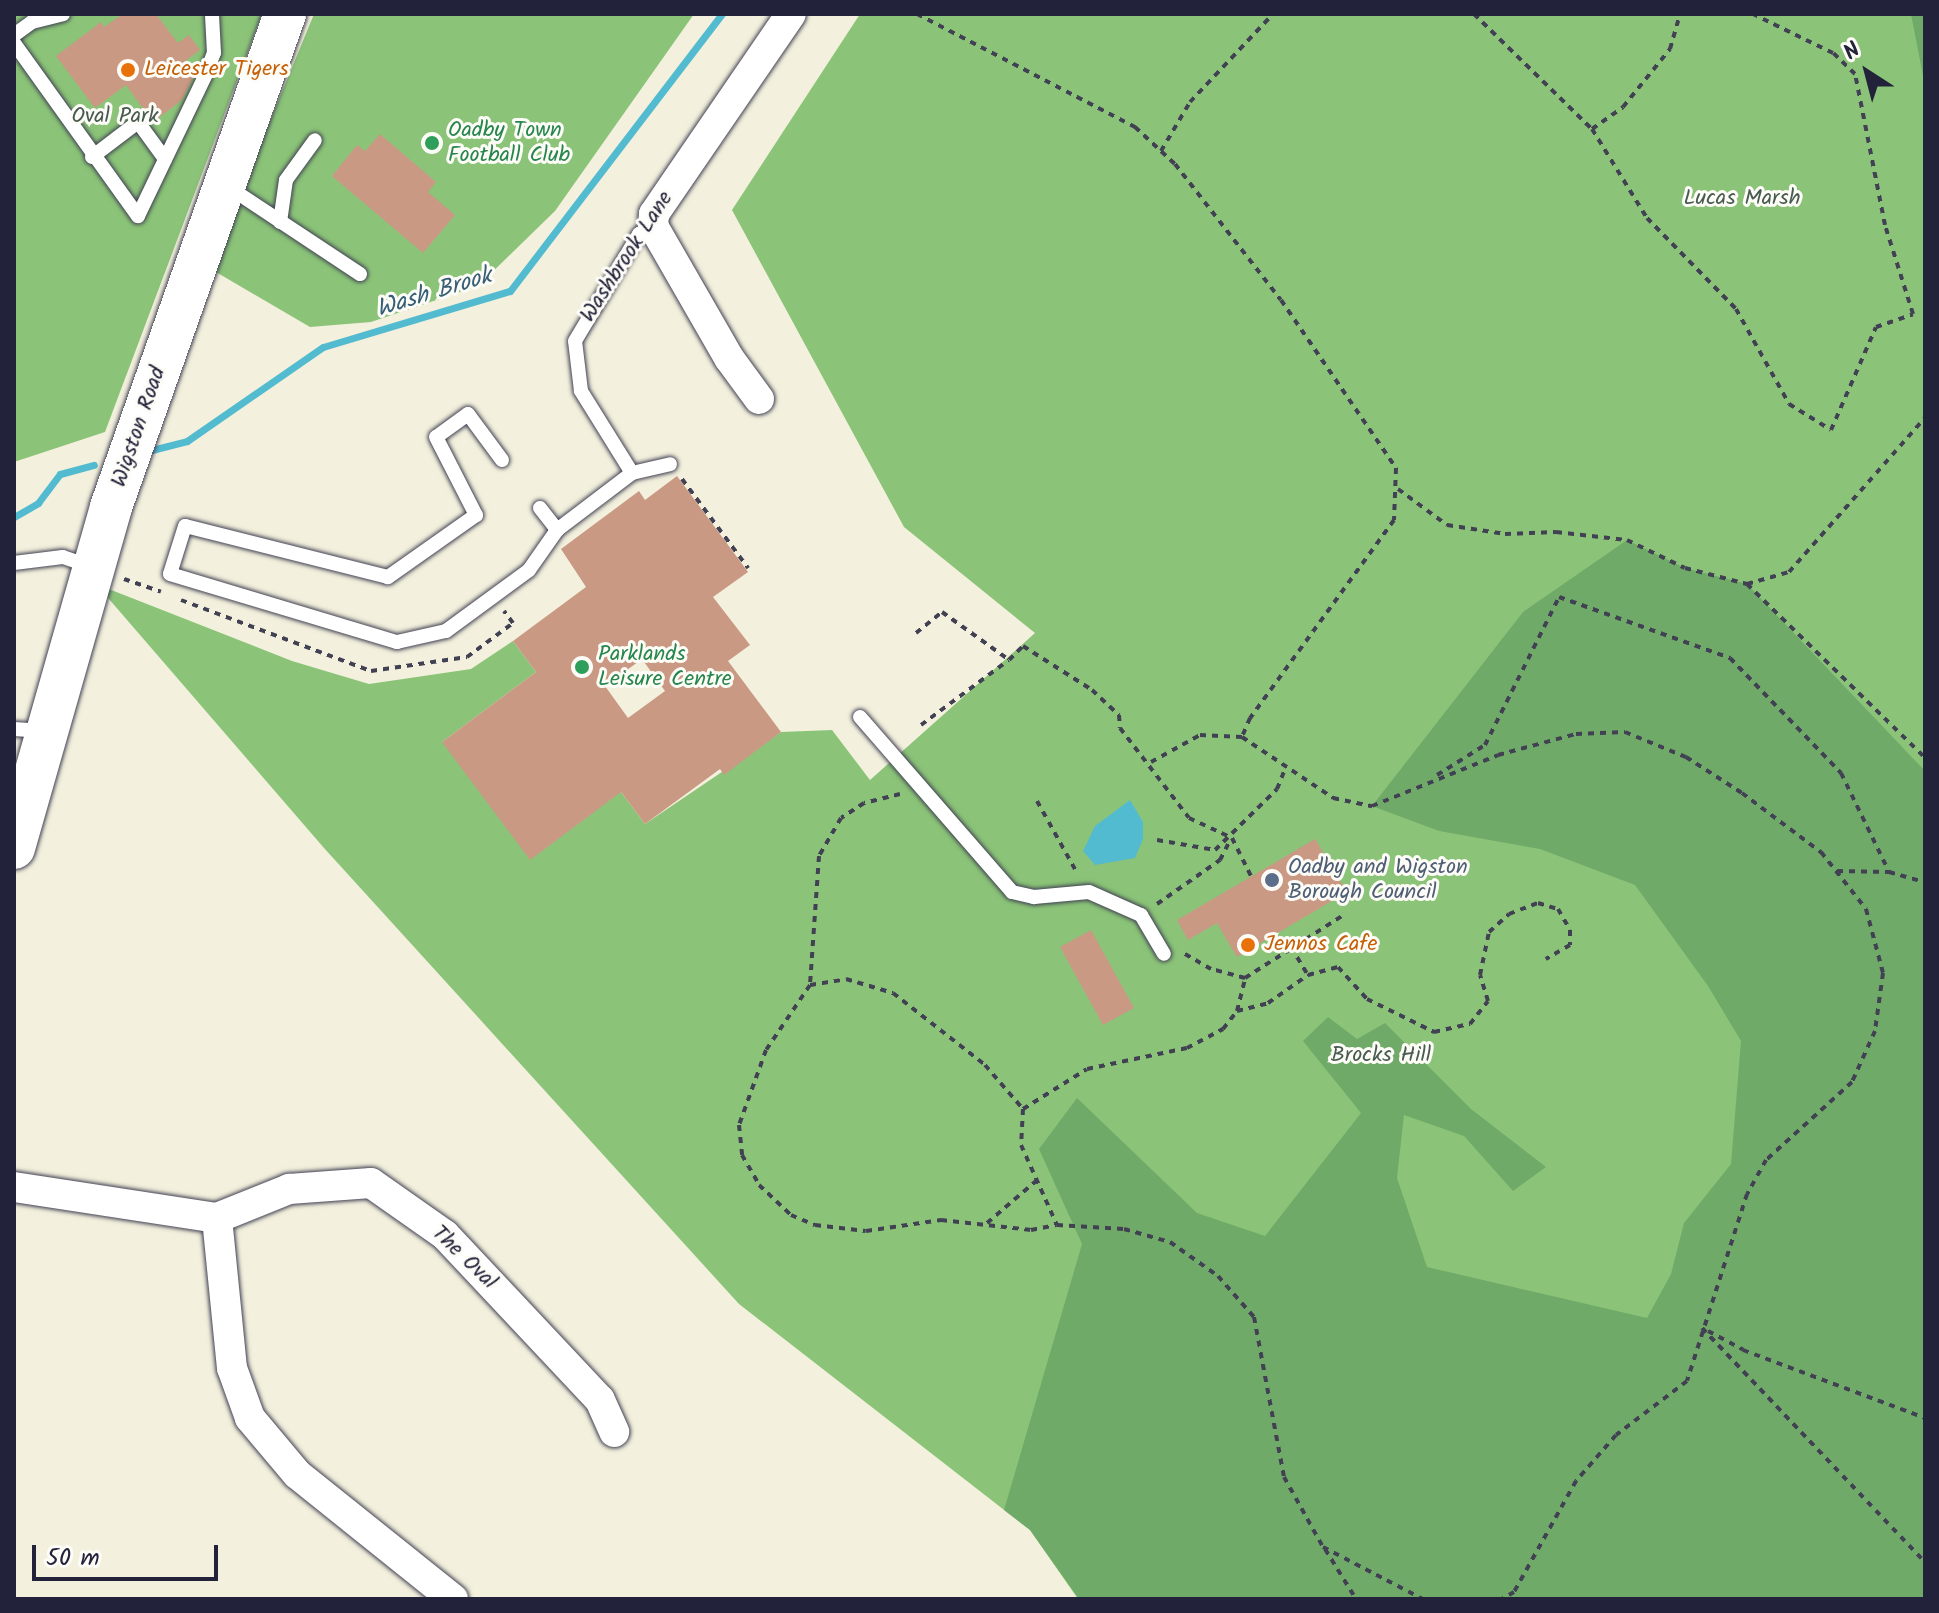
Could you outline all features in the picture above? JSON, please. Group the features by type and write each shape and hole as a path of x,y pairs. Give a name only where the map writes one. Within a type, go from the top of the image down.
{"main road":[{"name":"Wigston Road","path":"14,848 29,730 92,567 285,14"}],"street":[{"name":"Washbrook Lane","path":"653,226 654,214 791,14"},
{"path":"653,226 729,358 759,399"},
{"name":"The Oval","path":"217,1218 289,1189 371,1183 445,1235 600,1400 614,1432"},
{"path":"14,1187 217,1218 232,1368 250,1418 297,1474 453,1599"}],"lane":[{"path":"14,24 63,14"},
{"path":"14,43 92,157 138,216 214,53 212,14"},
{"path":"14,35 32,22"},
{"path":"92,157 138,122 165,159"},
{"path":"280,222 286,180 315,140"},
{"path":"224,183 360,274"},
{"name":"Washbrook Lane","path":"632,473 581,391 575,341 639,234 653,226"},
{"path":"502,460 468,414 436,437 476,515 388,577 185,526 170,574 397,642 446,631 529,570 557,530 632,473 670,464"},
{"path":"540,508 557,530"},
{"path":"14,563 63,557 92,567"},
{"path":"860,717 1012,892 1034,897 1089,892 1141,915 1164,954"}],"path":[{"path":"917,14 1135,127 1161,151 1281,300 1396,468 1398,489 1394,520 1250,718 1242,737"},
{"path":"1161,151 1190,102 1273,14"},
{"path":"1474,14 1592,129 1647,218 1736,309 1789,404 1831,430 1876,327 1913,314 1885,225 1855,74 1833,53 1753,14"},
{"path":"1592,129 1623,107 1670,49 1680,14"},
{"path":"1747,584 1789,572 1925,418"},
{"path":"670,464 748,568"},
{"path":"1398,489 1447,525 1505,534 1556,532 1627,540 1685,568 1747,584 1925,758"},
{"path":"92,567 371,671 467,657 513,623 500,606"},
{"path":"1427,782 1485,745 1559,597 1730,658 1841,773 1889,872"},
{"path":"916,633 942,612 1009,660"},
{"path":"921,725 1009,660 1023,646 1092,690 1119,715 1120,728 1150,762 1189,818 1232,838 1251,876"},
{"path":"1150,762 1200,735 1242,737 1285,769 1333,798 1372,806 1498,755 1576,734 1625,732 1686,757 1742,793 1821,852 1866,909 1883,973 1875,1031 1852,1082 1766,1160 1747,1194 1687,1381 1616,1435 1576,1481 1514,1592 1502,1599"},
{"path":"1157,840 1215,850 1232,838 1277,789 1285,769"},
{"path":"921,788 864,803 841,818 819,856 810,985 766,1050 742,1113 742,1155 759,1185 791,1215 815,1225 866,1231 941,1220 1031,1230 1057,1225 1124,1229 1170,1242 1218,1276 1254,1317 1284,1477 1356,1599"},
{"path":"1037,801 1089,892"},
{"path":"1141,915 1220,860 1232,838"},
{"path":"1836,871 1889,872 1925,882"},
{"path":"1237,1011 1268,1003 1308,975 1338,967 1367,999 1434,1032 1470,1024 1488,1001 1480,975 1481,953 1489,932 1509,914 1538,903 1558,909 1570,930 1570,945 1546,959"},
{"path":"1023,1109 1087,1069 1187,1048 1223,1029 1237,1011 1245,978 1345,914"},
{"path":"1291,947 1308,975"},
{"path":"1164,954 1175,949 1211,969 1245,978"},
{"path":"810,985 846,979 893,993 985,1065 1023,1109 1021,1145 1057,1225"},
{"path":"987,1223 1036,1181"},
{"path":"1702,1328 1743,1350 1925,1418"},
{"path":"1702,1328 1925,1562"},
{"path":"1323,1547 1423,1599"}],"green space":[{"name":"Oval Park","path":"14,14 262,14 105,432 14,462"},
{"name":"Oadby Town Football Club","path":"314,14 694,14 555,211 478,286 371,322 310,327 216,272 240,194"},
{"name":"Brocks Hill","path":"860,14 1917,14 1925,48 1925,1599 1078,1599 1030,1530 739,1304 324,848 96,584 292,661 369,684 471,669 513,641 536,672 442,742 621,792 645,824 781,732 832,730 870,780 1035,633 904,527 732,210"},
{"path":"1911,14 1925,14 1925,86"},
{"path":"1627,540 1685,568 1747,584 1925,771 1925,1599 1079,1599 1030,1530 1004,1510 1082,1244 1039,1149 1077,1098 1197,1213 1265,1236 1361,1113 1303,1041 1328,1017 1357,1039 1385,1023 1471,1109 1546,1167 1513,1191 1464,1136 1404,1115 1397,1178 1427,1267 1647,1318 1671,1274 1684,1223 1731,1164 1741,1041 1708,986 1635,885 1540,849 1439,831 1372,806 1523,612"}],"water":[{"path":"1130,800 1143,822 1143,839 1135,858 1095,865 1083,851 1095,826"}],"building":[{"name":"Leicester Tigers","path":"123,14 156,14 178,43 189,35 200,50 184,62 194,76 182,100 153,122 126,85 95,108 56,56 101,22 104,27"},
{"path":"380,134 436,182 428,192 455,215 423,253 332,176 357,145 365,151"},
{"name":"Parklands Leisure Centre","path":"677,476 748,572 713,597 750,645 728,661 781,732 724,775 720,769 645,824 621,792 530,860 442,742 536,672 513,641 586,587 561,549 639,491 645,500","holes":["642,659 665,691 628,718 605,686"]},
{"path":"1315,839 1347,892 1237,957 1217,923 1188,940 1177,920"},
{"path":"1091,930 1134,1008 1103,1025 1060,947"}],"waterway":[{"name":"Wash Brook","path":"148,451 187,441 323,347 510,291 722,14"},
{"name":"Wash Brook","path":"14,517 38,503 60,474 94,465"}],"place":[{"name":"Leicester Tigers","path":"128,70"},
{"name":"Oadby Town Football Club","path":"432,143"},
{"name":"Parklands Leisure Centre","path":"582,667"},
{"name":"Oadby and Wigston Borough Council","path":"1272,880"},
{"name":"Jennos Cafe","path":"1248,945"}],"park label":[{"name":"Lucas Marsh","path":"1742,199"}]}
